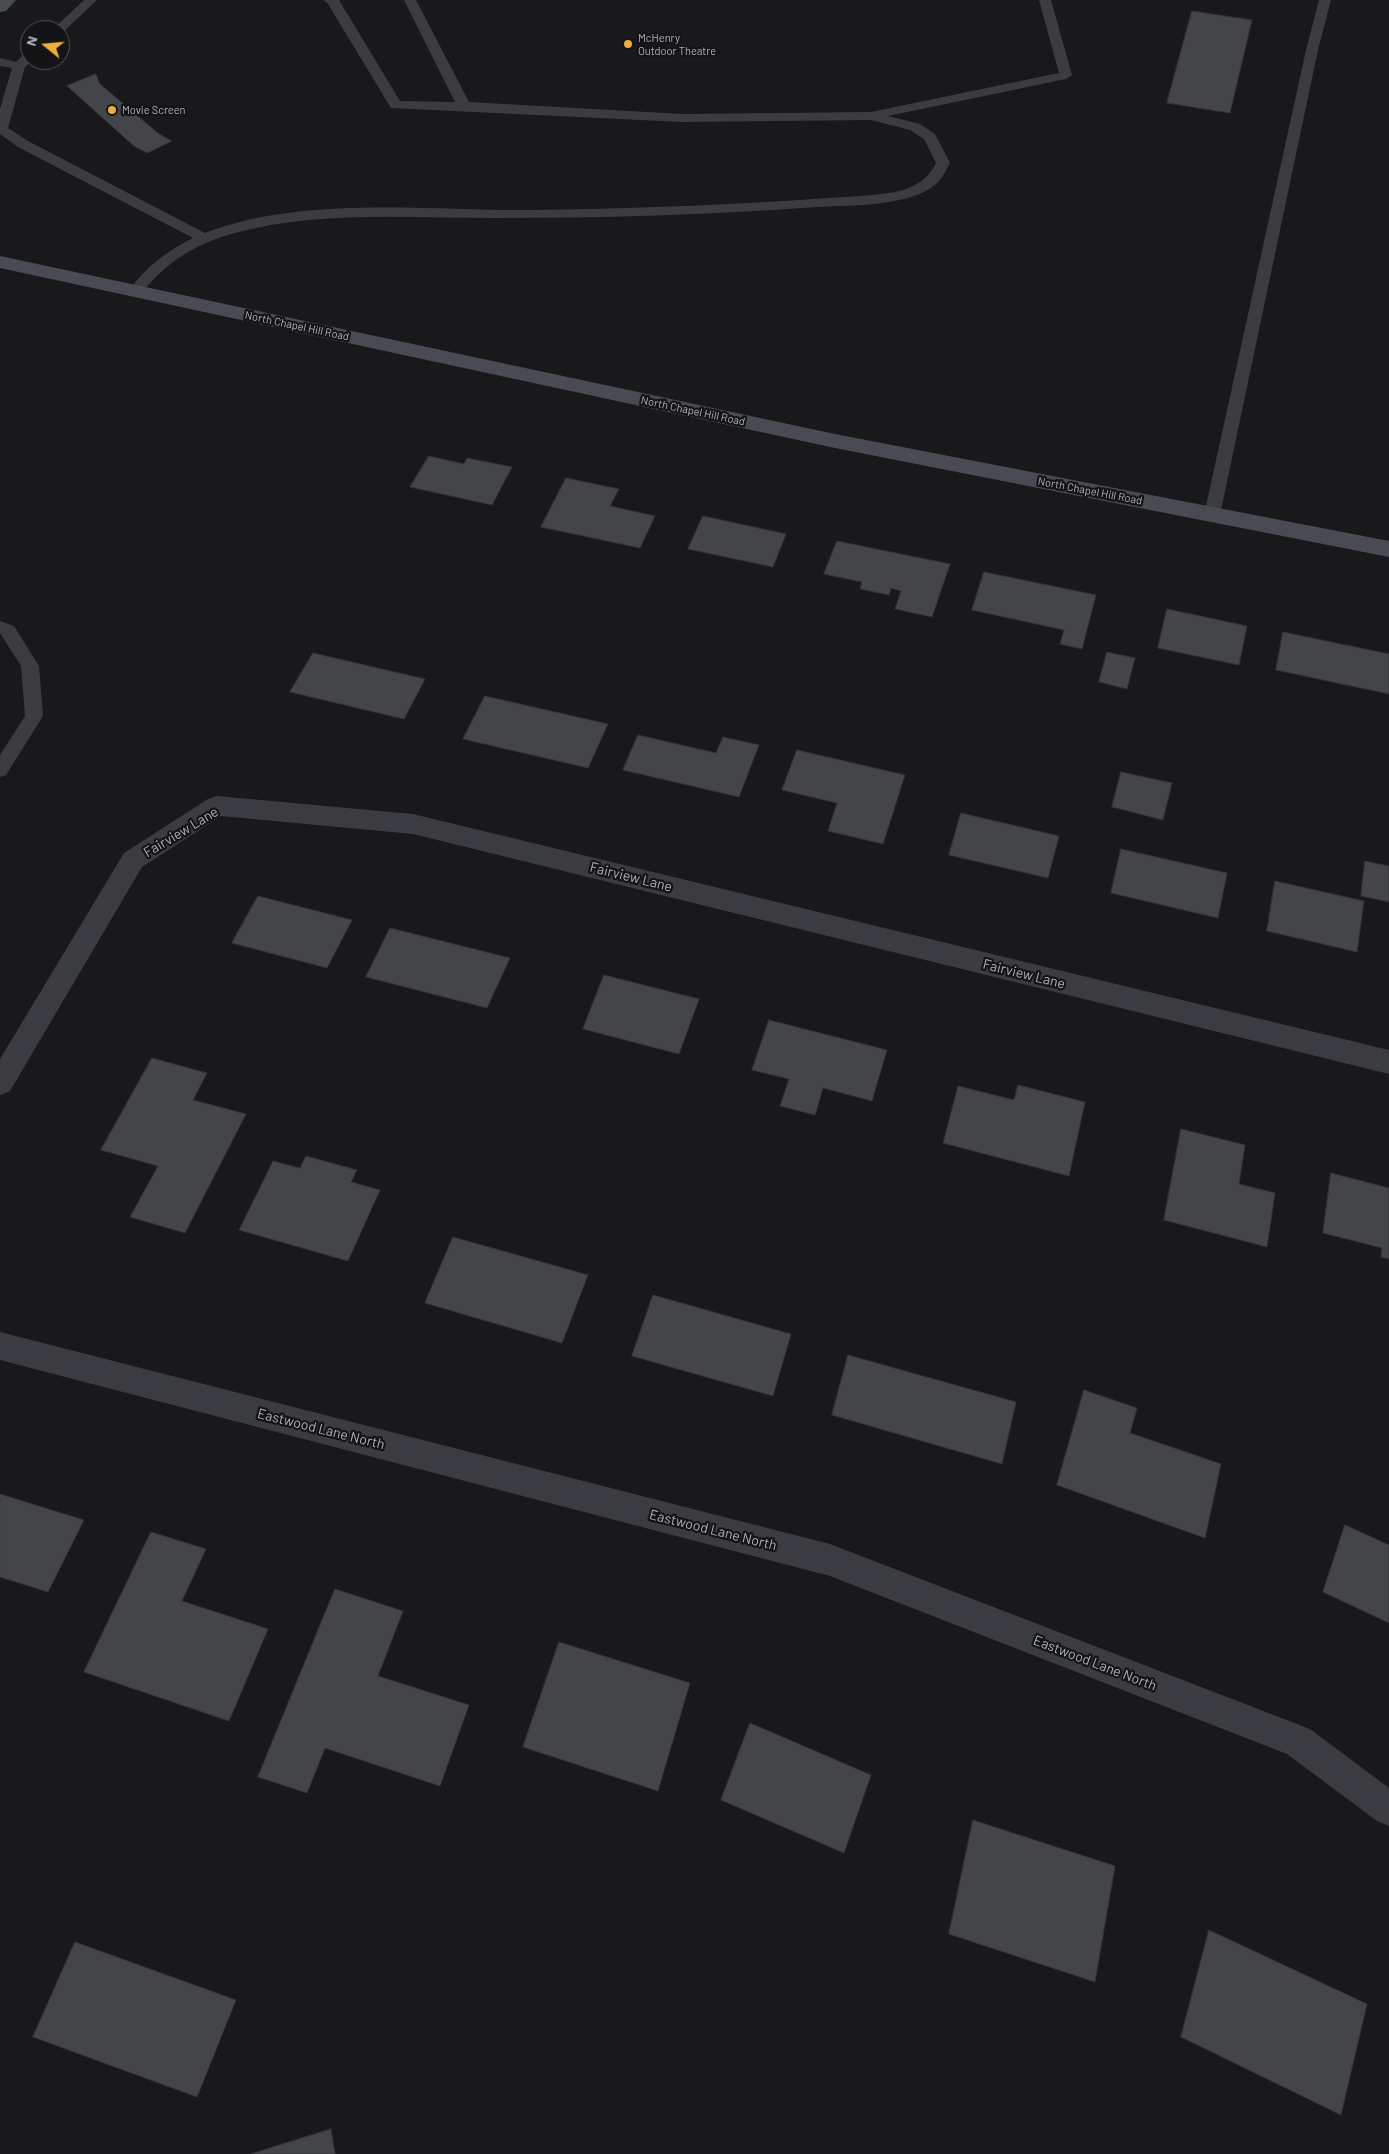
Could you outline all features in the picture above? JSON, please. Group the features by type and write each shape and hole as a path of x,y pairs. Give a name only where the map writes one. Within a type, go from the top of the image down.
{"street":[{"path":"0,7 7,0"},
{"name":"North Chapel Hill Road","path":"0,262 835,441 1389,549"},
{"name":"Fairview Lane","path":"0,1083 133,860 217,806 413,824 1389,1062"},
{"name":"Eastwood Lane North","path":"0,1346 830,1560 1298,1741 1389,1809"}],"lane":[{"path":"69,20 91,0"},
{"path":"330,0 333,1 396,105 464,106 682,118 871,116 1066,75 1045,0"},
{"path":"410,0 464,106"},
{"path":"1212,515 1312,50 1325,0"},
{"path":"0,62 19,66 1,129 23,144 203,238"},
{"path":"136,291 146,276 194,242 203,238 226,230 307,216 346,214 590,214 770,207 896,196 917,191 932,181 943,163 930,137 915,127 871,116"},
{"path":"0,627 8,630 30,666 34,716 0,770"}],"building":[{"path":"1192,11 1252,20 1230,113 1167,103"},
{"name":"Movie Screen","path":"96,74 100,84 159,134 172,141 147,153 134,146 67,86"},
{"path":"429,456 464,464 467,458 512,467 492,505 410,487"},
{"path":"566,478 619,489 610,506 655,516 640,548 541,527"},
{"path":"703,516 786,534 773,567 688,549"},
{"path":"837,541 950,564 932,617 895,609 901,591 891,588 889,595 860,589 862,582 824,574"},
{"path":"984,572 1096,595 1082,649 1060,644 1064,630 972,610"},
{"path":"1167,609 1247,626 1239,665 1158,648"},
{"path":"1283,632 1389,654 1389,694 1276,670"},
{"path":"1107,652 1135,658 1127,689 1099,682"},
{"path":"313,653 425,679 404,719 290,692"},
{"path":"485,696 608,724 588,768 463,739"},
{"path":"638,735 716,753 723,737 759,745 739,797 623,770"},
{"path":"797,750 905,775 883,844 828,831 837,803 782,790"},
{"path":"1121,772 1172,783 1163,820 1112,807"},
{"path":"961,813 1059,836 1048,878 949,855"},
{"path":"1121,849 1227,873 1218,918 1111,893"},
{"path":"1365,861 1389,866 1389,902 1361,896"},
{"path":"1275,881 1364,901 1357,952 1267,931"},
{"path":"258,896 352,920 327,968 232,943"},
{"path":"390,928 510,958 487,1008 366,977"},
{"path":"604,975 699,999 679,1054 583,1029"},
{"path":"769,1020 887,1050 872,1101 823,1088 815,1115 780,1106 789,1079 752,1070"},
{"path":"152,1058 207,1073 193,1100 246,1114 185,1233 130,1217 158,1166 101,1150"},
{"path":"1018,1085 1085,1102 1069,1176 943,1143 958,1086 1014,1100"},
{"path":"1181,1129 1245,1145 1239,1184 1275,1193 1267,1247 1164,1220"},
{"path":"306,1156 357,1170 351,1182 380,1190 348,1261 239,1230 273,1161 300,1168"},
{"path":"1331,1173 1389,1188 1389,1259 1381,1257 1382,1248 1323,1233"},
{"path":"453,1237 588,1275 562,1343 425,1303"},
{"path":"653,1295 791,1334 773,1396 632,1356"},
{"path":"848,1355 1016,1402 1002,1464 832,1415"},
{"path":"1084,1390 1137,1408 1130,1433 1221,1464 1205,1538 1057,1485"},
{"path":"0,1494 84,1520 48,1592 0,1577"},
{"path":"1345,1525 1389,1545 1389,1623 1323,1592"},
{"path":"151,1532 206,1549 182,1601 268,1629 229,1721 84,1672"},
{"path":"335,1589 403,1611 378,1676 469,1705 440,1786 325,1748 307,1793 258,1777"},
{"path":"559,1642 690,1683 658,1791 523,1747"},
{"path":"750,1723 871,1775 844,1853 721,1800"},
{"path":"973,1820 1115,1866 1095,1982 949,1934"},
{"path":"1209,1930 1367,2004 1341,2115 1181,2037"},
{"path":"75,1942 236,2000 197,2097 33,2037"},
{"path":"331,2129 335,2154 251,2154"}],"place":[{"name":"McHenry Outdoor Theatre","path":"628,44"},
{"name":"Movie Screen","path":"112,110"}]}
